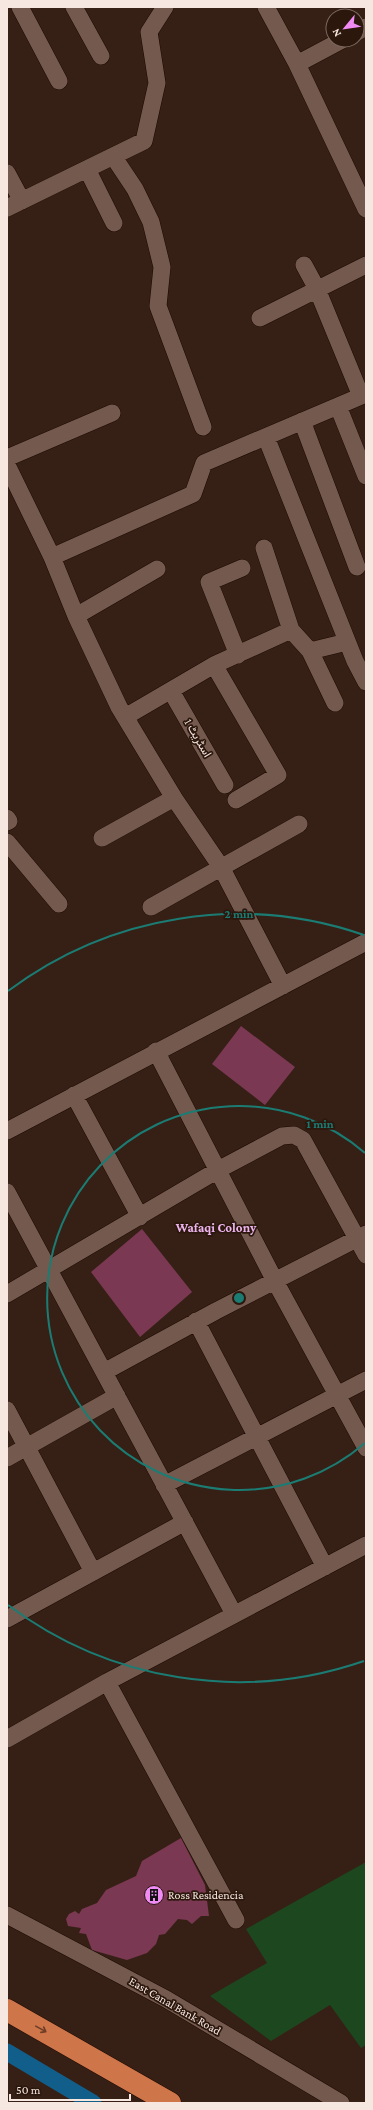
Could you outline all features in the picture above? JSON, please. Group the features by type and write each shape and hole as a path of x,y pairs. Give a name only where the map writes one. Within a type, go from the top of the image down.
{"highway":[{"path":"7,2010 170,2103"}],"street":[{"path":"20,7 59,81"},
{"path":"74,7 101,56"},
{"path":"7,172 14,205 144,141 158,82 149,32 165,7"},
{"path":"266,7 362,187 366,209"},
{"path":"297,64 327,48"},
{"path":"113,156 135,189 150,222 162,267 158,306 203,427"},
{"path":"87,169 114,223"},
{"path":"52,557 193,494 204,463 363,395 317,289 304,265"},
{"path":"260,318 366,265"},
{"path":"338,406 366,476"},
{"path":"7,458 112,413"},
{"path":"302,421 357,567"},
{"path":"266,437 347,642 366,682"},
{"path":"7,465 52,557 76,616 125,717 174,798 222,867 283,986"},
{"path":"264,548 291,630 310,651 335,703"},
{"path":"238,655 208,582 242,568"},
{"path":"76,616 157,569"},
{"path":"125,717 214,665 291,630"},
{"path":"310,651 347,642"},
{"path":"214,665 278,775 236,800"},
{"name":"اسٹریٹ 1","path":"171,691 224,785"},
{"path":"102,838 174,798"},
{"path":"7,818 7,822"},
{"path":"151,907 299,824"},
{"path":"7,842 59,904"},
{"path":"7,1131 156,1051 366,942"},
{"path":"156,1051 275,1281 338,1394 366,1448"},
{"path":"74,1096 140,1217"},
{"path":"7,1294 49,1271 218,1170 282,1136 294,1134 303,1140 362,1236 366,1255"},
{"path":"7,1192 234,1614"},
{"path":"104,1372 196,1321 362,1236"},
{"path":"196,1321 325,1567"},
{"path":"164,1484 366,1380"},
{"path":"7,1458 117,1396"},
{"path":"7,1410 92,1572"},
{"path":"7,1618 185,1522"},
{"path":"7,1739 107,1682 366,1545"},
{"path":"107,1682 236,1920"},
{"name":"East Canal Bank Road","path":"7,1915 166,1999 341,2103"}],"green space":[{"path":"366,1862 366,2045 361,2048 330,2005 271,2041 210,1996 267,1963 246,1929"}],"building":[{"path":"241,1026 295,1067 265,1105 212,1064"},
{"path":"142,1229 192,1292 140,1337 91,1272"},
{"name":"Ross Residencia","path":"181,1838 205,1885 209,1916 201,1916 192,1924 187,1920 178,1919 165,1934 159,1935 156,1944 147,1953 127,1960 92,1950 86,1934 79,1933 81,1928 68,1926 66,1919 69,1914 75,1911 79,1914 82,1909 97,1903 106,1890 136,1876 142,1861"}],"waterway":[{"path":"7,2052 93,2103"}],"place":[{"name":"Ross Residencia","path":"154,1895"}],"district":[{"name":"Wafaqi Colony","path":"216,1227"}]}
